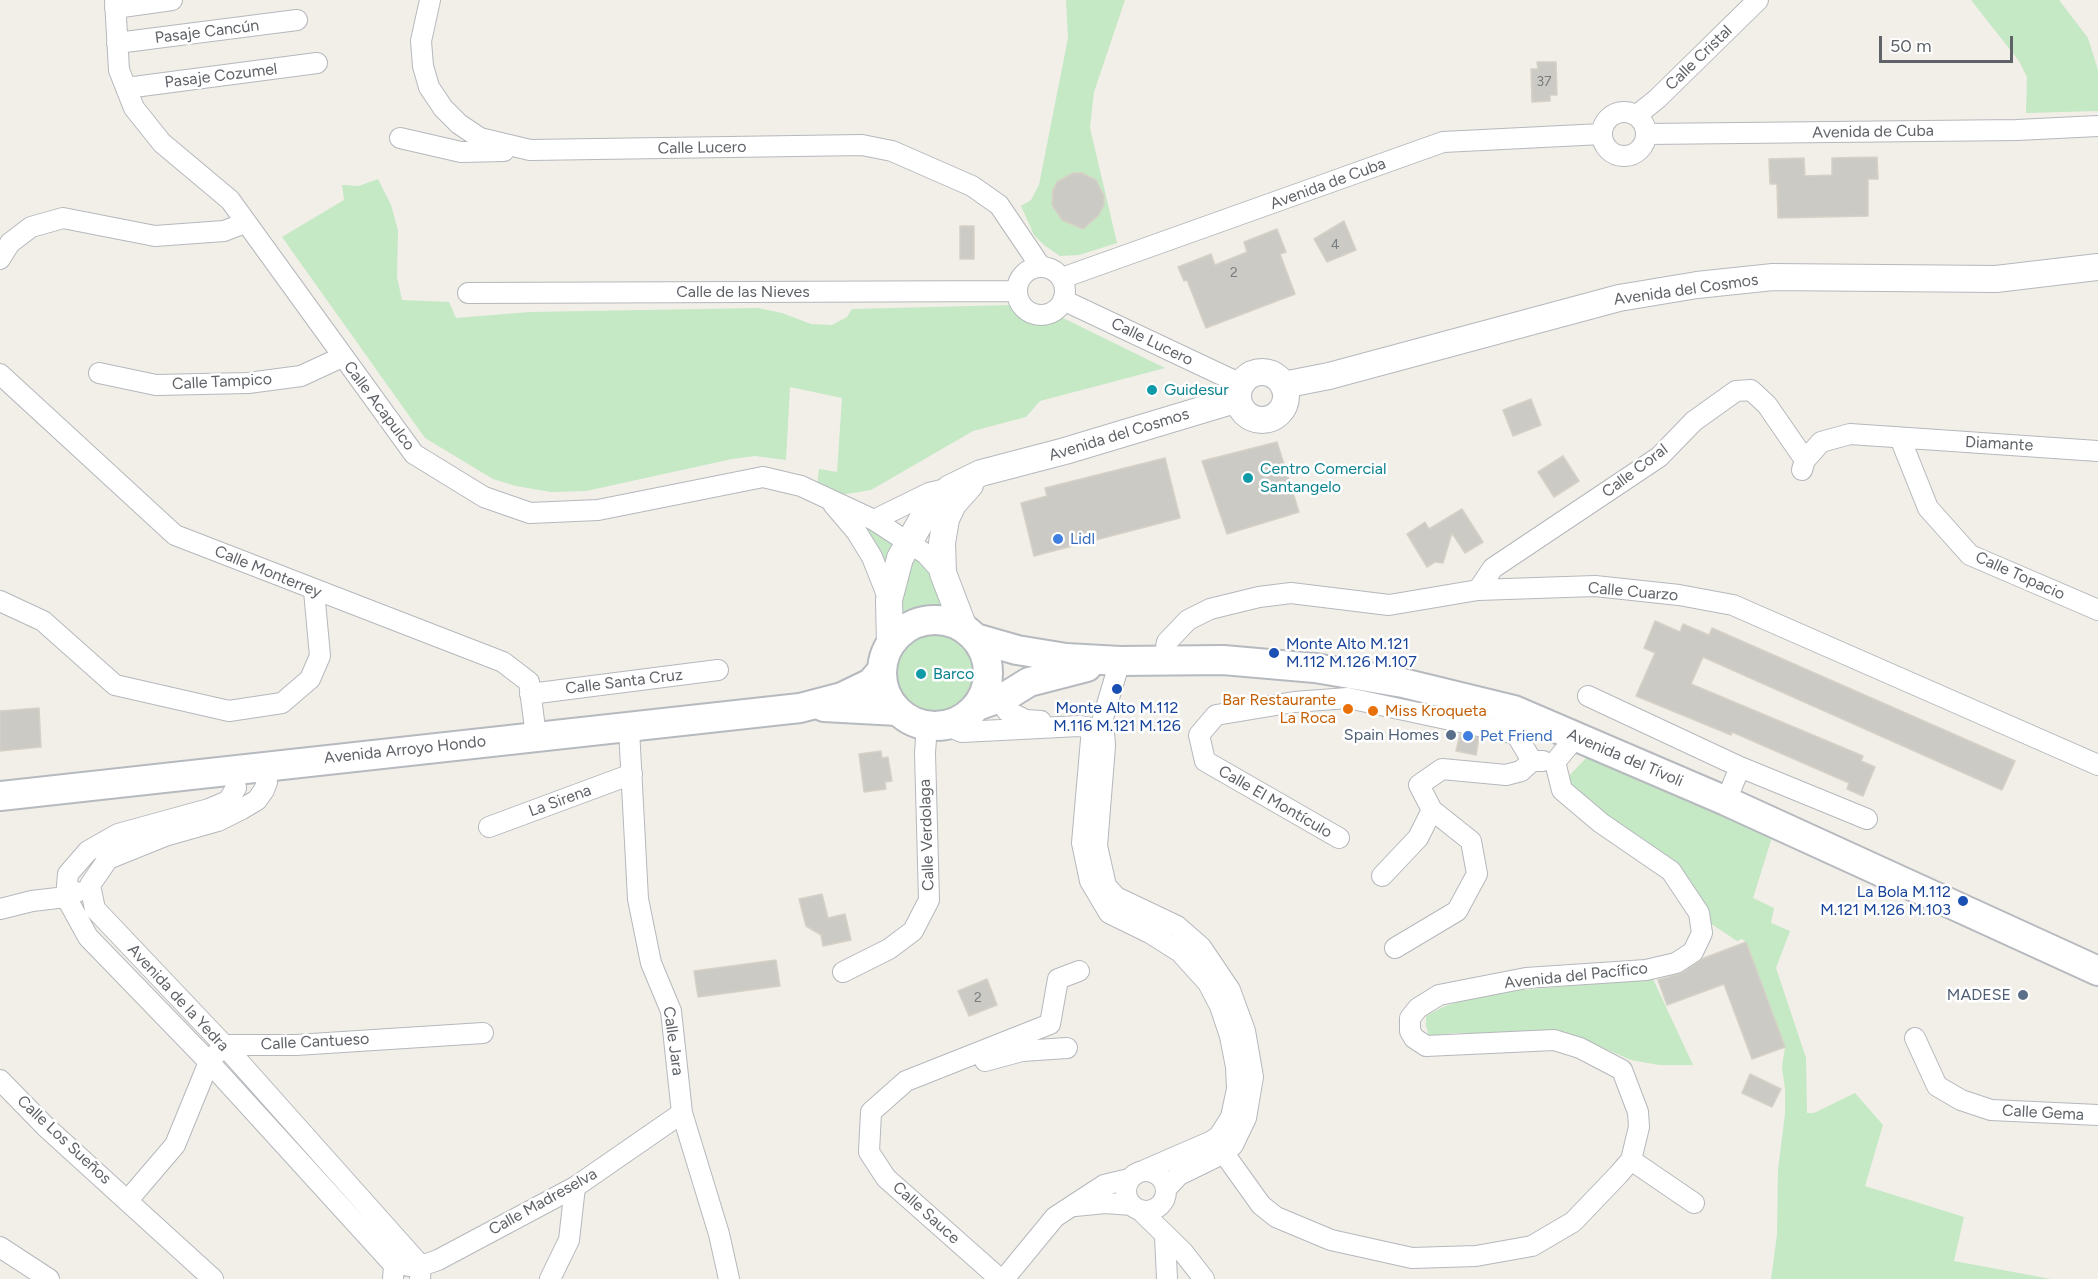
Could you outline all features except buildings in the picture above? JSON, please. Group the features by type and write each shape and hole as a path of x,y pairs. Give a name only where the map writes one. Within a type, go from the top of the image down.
{"main road":[{"path":"923,621 951,622 970,633 986,658 988,696 968,715 936,725 907,718 898,711 885,692 886,658 904,630 923,621"},
{"name":"Avenida del Tívoli","path":"970,633 1017,650 1066,658 1120,661 1223,660 1315,668 1403,683 1514,710 1726,801 2098,971"},
{"name":"Avenida Arroyo Hondo","path":"0,796 536,736 629,729 810,706 851,693 871,682 886,658"},
{"name":"Avenida del Tívoli","path":"988,696 1060,672 1120,661"},
{"name":"Avenida Arroyo Hondo","path":"810,706 898,711"}],"street":[{"path":"115,4 172,0"},
{"name":"Calle Lucero","path":"430,0 421,36 423,66 429,87 443,108 459,124 480,138 530,150 862,145 892,151 972,186 999,205 1041,267"},
{"name":"Calle Cristal","path":"1637,115 1657,99 1758,0"},
{"name":"Calle Acapulco","path":"115,4 119,70 134,108 162,142 230,200 414,454 484,497 530,513 598,510 763,477 801,486 831,502 874,520 926,554 943,573"},
{"name":"Pasaje Cancún","path":"117,43 297,20"},
{"name":"Pasaje Cozumel","path":"126,88 317,63"},
{"path":"1628,112 1637,115 1647,134 1642,148 1629,156 1611,152 1602,134 1606,121 1612,116 1628,112"},
{"name":"Avenida de Cuba","path":"1647,134 2017,130 2098,126"},
{"name":"Avenida de Cuba","path":"1062,278 1443,142 1602,134"},
{"path":"400,138 461,152 530,150"},
{"path":"0,259 10,243 31,226 63,218 156,236 224,231 245,223"},
{"path":"1041,267 1050,268 1062,278 1065,288 1063,300 1054,311 1038,314 1024,307 1017,291 1023,275 1029,270 1041,267"},
{"name":"Avenida del Cosmos","path":"1283,385 1329,376 1619,298 1698,285 1773,277 1996,279 2098,267"},
{"name":"Calle de las Nieves","path":"468,293 1017,291"},
{"name":"Calle Lucero","path":"1063,300 1239,392"},
{"name":"Calle Tampico","path":"99,373 156,386 248,383 301,376 342,357"},
{"path":"1259,372 1275,376 1283,385 1284,404 1271,418 1257,420 1242,410 1239,392 1251,374 1259,372"},
{"name":"Calle Monterrey","path":"0,374 176,535 314,591 503,662 529,682 536,736"},
{"name":"Calle Coral","path":"1478,590 1493,568 1659,457 1694,421 1736,391 1751,390 1767,405 1803,465"},
{"name":"Avenida del Cosmos","path":"1001,469 1239,392"},
{"name":"Diamante","path":"1803,465 1821,442 1850,434 2098,452"},
{"name":"Calle Topacio","path":"1900,438 1928,508 1970,555 2098,610"},
{"path":"886,658 889,600 895,572 907,542 927,511 950,488 967,478 1001,469"},
{"path":"970,633 943,573 943,531 953,504 973,482 1001,469"},
{"path":"874,520 929,493 950,488"},
{"path":"831,502 856,531 872,557 889,600"},
{"name":"Calle Cuarzo","path":"1164,659 1167,642 1188,620 1210,609 1259,597 1291,593 1389,605 1478,590 1595,586 1679,595 1733,605 2098,765"},
{"path":"0,601 43,621 115,685 229,711 282,702 310,679 320,656 314,591"},
{"path":"1002,1279 1044,1228 1104,1185 1218,1147 1233,1145 1249,1108 1253,1077 1245,1030 1230,990 1201,947 1177,926 1116,897 1106,886 1097,846 1105,746 1103,718 1120,661"},
{"name":"Calle Santa Cruz","path":"530,694 718,670"},
{"path":"988,696 1007,711 1026,720 1103,718"},
{"path":"1588,696 1740,767 1867,819"},
{"name":"Calle El Montículo","path":"1339,838 1205,760 1199,735 1216,715 1294,702 1348,698 1516,734 1532,760"},
{"path":"936,725 962,732 1089,726 1093,732 1082,843 1090,881 1109,913 1150,933 1180,952 1208,983 1220,1006 1230,1036 1236,1067 1235,1103 1218,1147 1179,1175 1151,1210 1105,1203 1073,1206"},
{"name":"Calle Verdolaga","path":"843,972 889,949 913,931 929,900 925,753 936,725"},
{"name":"Calle Jara","path":"629,729 638,899 651,963 672,1011 682,1113 719,1234 729,1279"},
{"path":"1395,948 1457,911 1477,874 1472,841 1432,810 1419,785 1442,769 1506,775 1521,771 1532,760 1555,762 1576,737"},
{"name":"Avenida del Pacífico","path":"1218,1147 1261,1205 1276,1217 1331,1240 1412,1258 1476,1256 1532,1246 1573,1222 1631,1160 1639,1127 1638,1112 1622,1070 1581,1048 1554,1040 1426,1046 1414,1038 1410,1030 1410,1018 1418,1008 1439,995 1526,978 1646,969 1676,963 1693,952 1702,933 1699,913 1688,894 1671,871 1601,823 1562,790 1555,762"},
{"path":"0,909 32,901 66,897 90,885 108,859 165,836 218,821 257,800 267,782 264,766"},
{"path":"1726,801 1740,767"},
{"path":"32,901 68,874 88,851 118,834 208,809 228,801 236,788 233,770"},
{"name":"La Sirena","path":"489,827 632,774"},
{"path":"1382,876 1418,838 1432,810"},
{"path":"66,897 68,874"},
{"name":"Avenida de la Yedra","path":"90,885 95,909 224,1045 420,1273"},
{"name":"Avenida de la Yedra","path":"66,897 88,937 209,1062 393,1272"},
{"name":"Calle Sauce","path":"1002,1279 886,1178 869,1152 871,1112 906,1081 1050,1024 1058,979 1079,971"},
{"name":"Calle Cantueso","path":"224,1045 296,1045 483,1033"},
{"name":"Calle Gema","path":"1915,1038 1937,1086 1961,1100 1991,1110 2098,1115"},
{"path":"128,1200 174,1145 209,1062 224,1045"},
{"name":"Calle Sauce","path":"906,1081 1022,1052 1067,1048"},
{"name":"Calle Los Sueños","path":"0,1080 213,1279"},
{"name":"Calle Madreselva","path":"393,1272 420,1273 575,1187 682,1113"},
{"path":"1631,1160 1694,1203"},
{"path":"1137,1175 1162,1178 1183,1252"},
{"path":"1137,1175 1126,1190 1136,1208 1183,1252 1201,1276"},
{"path":"550,1279 569,1240 575,1187"},
{"path":"1165,1236 1169,1279"},
{"path":"0,1247 49,1279"},
{"path":"1169,1279 1182,1270 1201,1276"}],"green space":[{"path":"1066,0 1125,0 1094,92 1090,128 1117,243 1079,255 1060,256 1034,235 1021,206 1031,200 1039,185 1068,38"},
{"path":"1971,0 2059,0 2088,38 2098,70 2098,111 2026,113 2027,77 2019,61"},
{"path":"378,179 391,205 398,230 397,277 402,300 449,302 456,318 530,312 758,308 782,313 811,324 832,325 847,317 852,309 1011,305 1029,321 1043,325 1061,317 1165,368 1040,401 1026,417 973,431 871,490 840,495 817,487 819,469 837,472 842,398 790,387 786,460 755,456 732,459 586,491 551,492 516,486 493,479 425,438 282,237 344,200 342,185 359,186"},
{"path":"866,526 894,541 884,571 863,527"},
{"path":"910,554 929,569 944,607 918,606 897,618"},
{"path":"935,634 950,637 963,645 971,658 974,673 971,688 963,701 950,709 935,712 920,709 907,701 899,688 896,673 899,658 907,645 920,637"},
{"path":"1591,753 1774,831 1753,898 1774,908 1771,923 1790,931 1776,968 1806,1058 1807,1113 1814,1113 1855,1093 1883,1125 1865,1186 1964,1217 1954,1261 2051,1279 1771,1279 1777,1235 1778,1169 1785,1114 1782,1067 1785,1047 1746,942 1742,939 1737,941 1707,921 1678,872 1646,842 1600,813 1564,781"},
{"path":"1653,979 1693,1065 1659,1065 1631,1060 1569,1033 1454,1033 1429,1036 1426,1026 1426,1016 1443,1007 1485,993"}],"place":[{"name":"Guidesur","path":"1152,390"},
{"name":"Centro Comercial Santangelo","path":"1248,478"},
{"name":"Lidl","path":"1058,539"},
{"name":"Monte Alto M.121 M.112 M.126 M.107","path":"1274,653"},
{"name":"Barco","path":"921,674"},
{"name":"Monte Alto M.112 M.116 M.121 M.126","path":"1117,689"},
{"name":"Bar Restaurante La Roca","path":"1348,709"},
{"name":"Miss Kroqueta","path":"1373,711"},
{"name":"Spain Homes","path":"1451,735"},
{"name":"Pet Friend","path":"1468,736"},
{"name":"La Bola M.112 M.121 M.126 M.103","path":"1963,901"},
{"name":"MADESE","path":"2023,995"}]}
